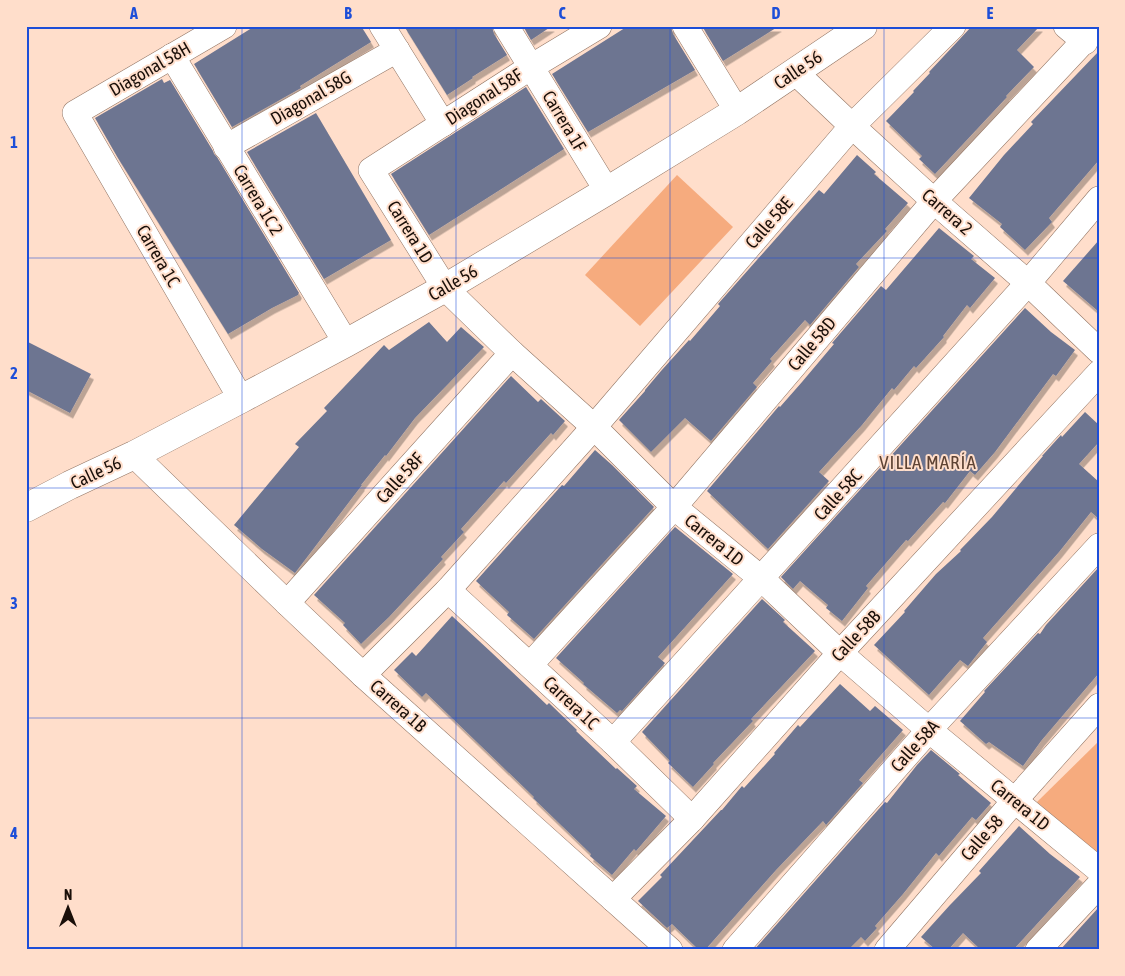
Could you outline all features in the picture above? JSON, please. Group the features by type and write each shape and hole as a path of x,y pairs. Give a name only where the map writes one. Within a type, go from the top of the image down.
{"main road":[{"name":"Calle 56","path":"26,508 241,399 445,288 737,111 795,72 851,29"}],"street":[{"name":"Diagonal 58H","path":"75,112 224,26"},
{"path":"382,26 443,124"},
{"name":"Carrera 1F","path":"506,26 607,191"},
{"name":"Diagonal 58F","path":"371,170 599,26"},
{"path":"685,26 737,111"},
{"name":"Calle 58E","path":"594,428 852,126 953,26"},
{"path":"1066,26 1091,34"},
{"name":"Calle 58D","path":"530,665 674,507 934,201 1091,34"},
{"name":"Diagonal 58G","path":"226,146 397,50"},
{"name":"Carrera 1C 2","path":"172,56 346,343"},
{"name":"Carrera 2","path":"795,72 934,201 1028,283 1099,351"},
{"name":"Carrera 1C","path":"75,112 241,399"},
{"name":"Carrera 1D","path":"371,170 445,288 512,353 594,428 674,507 762,579 840,653 929,730 1099,870"},
{"name":"Calle 58C","path":"613,742 1028,283 1099,199"},
{"name":"Calle 58F","path":"287,603 512,353"},
{"name":"Calle 58B","path":"613,899 692,819 840,653 1099,373"},
{"path":"363,675 448,590 594,428"},
{"name":"Carrera 1B","path":"134,454 363,675 670,950"},
{"name":"Calle 58A","path":"735,950 929,730 1099,546"},
{"name":"Carrera 1C","path":"448,590 613,742 692,819"},
{"name":"Calle 58","path":"887,950 1015,800 1099,706"},
{"path":"1038,950 1099,885"}],"shaded area":[{"path":"677,175 733,227 640,326 585,275"},
{"path":"1099,741 1099,856 1037,802"}],"building":[{"path":"255,26 361,26 371,42 300,86 301,88 232,127 194,64"},
{"path":"404,26 492,26 494,34 507,55 447,95"},
{"path":"523,26 552,26 531,40"},
{"path":"628,26 671,26 673,34 695,70 588,132 552,74"},
{"path":"702,26 779,26 723,61"},
{"path":"972,26 1040,26 1017,50 1034,67 935,174 919,159 922,156 886,121"},
{"path":"1099,51 1099,160 1049,218 1052,222 1025,250 1000,227 1002,224 969,198 1004,155 1033,124 1031,122"},
{"path":"162,79 164,83 170,80 299,293 228,334 95,118"},
{"path":"526,87 564,149 429,235 391,174"},
{"path":"316,113 391,240 324,279 247,152"},
{"path":"857,155 876,172 874,174 908,203 885,229 887,231 856,264 859,267 810,325 805,320 770,359 772,361 753,383 757,387 711,441 685,418 651,452 619,420 661,371 690,341 720,306 718,304 819,190 824,194"},
{"path":"939,228 974,256 971,259 995,278 970,308 967,305 944,337 916,368 914,366 894,390 892,388 862,425 819,472 829,481 768,549 707,491 779,406 802,382 834,344 832,343 881,286 886,290"},
{"path":"1099,240 1099,312 1063,281"},
{"path":"1025,308 1051,332 1075,350 1056,376 1053,374 995,452 975,475 970,471 945,503 943,502 908,541 906,540 866,586 868,588 842,621 826,608 828,605 800,581 793,589 781,577"},
{"path":"429,322 447,342 461,327 484,347 415,418 361,485 295,573 262,549 234,525 299,447 295,444 327,411 324,408 384,345 389,350"},
{"path":"26,341 91,374 70,413 26,390"},
{"path":"511,376 538,402 541,399 565,421 553,435 551,433 506,483 504,481 461,529 464,532 441,557 443,559 361,644 343,625 345,623 314,595"},
{"path":"1085,412 1099,425 1099,442 1079,464 1099,482 1099,519 1091,512 1059,552 983,638 987,642 968,666 960,660 929,695 874,645 905,612 936,574 961,551 992,517 1061,435 1062,437"},
{"path":"595,450 654,507 534,639 507,615 509,612 476,581"},
{"path":"675,527 733,574 658,657 665,663 622,711 620,710 617,713 556,658"},
{"path":"1099,567 1099,673 1041,741 1023,766 989,742 986,744 960,721 984,691 1038,633 1040,634"},
{"path":"762,599 785,620 783,622 815,651 751,719 753,721 693,787 668,763 670,761 642,732"},
{"path":"452,616 547,705 549,703 616,769 637,786 634,789 666,816 636,851 634,849 612,875 590,856 591,854 534,797 426,693 422,697 394,670 412,652 416,656"},
{"path":"840,684 870,711 875,706 903,730 859,780 863,783 826,825 823,821 776,870 705,950 699,950 672,924 667,928 638,901 662,877 660,875 722,810 742,786 744,788 775,754 798,725 800,727"},
{"path":"931,750 991,803 976,820 972,817 939,856 936,853 875,926 877,928 865,941 861,937 848,950 754,950 885,802 887,803"},
{"path":"1019,826 1050,854 1080,877 1013,950 981,950 963,933 948,950 936,950 921,937 981,873 979,871"},
{"path":"1099,907 1099,950 1060,950"}],"district":[{"name":"VILLA MARÍA","path":"928,462"}]}
